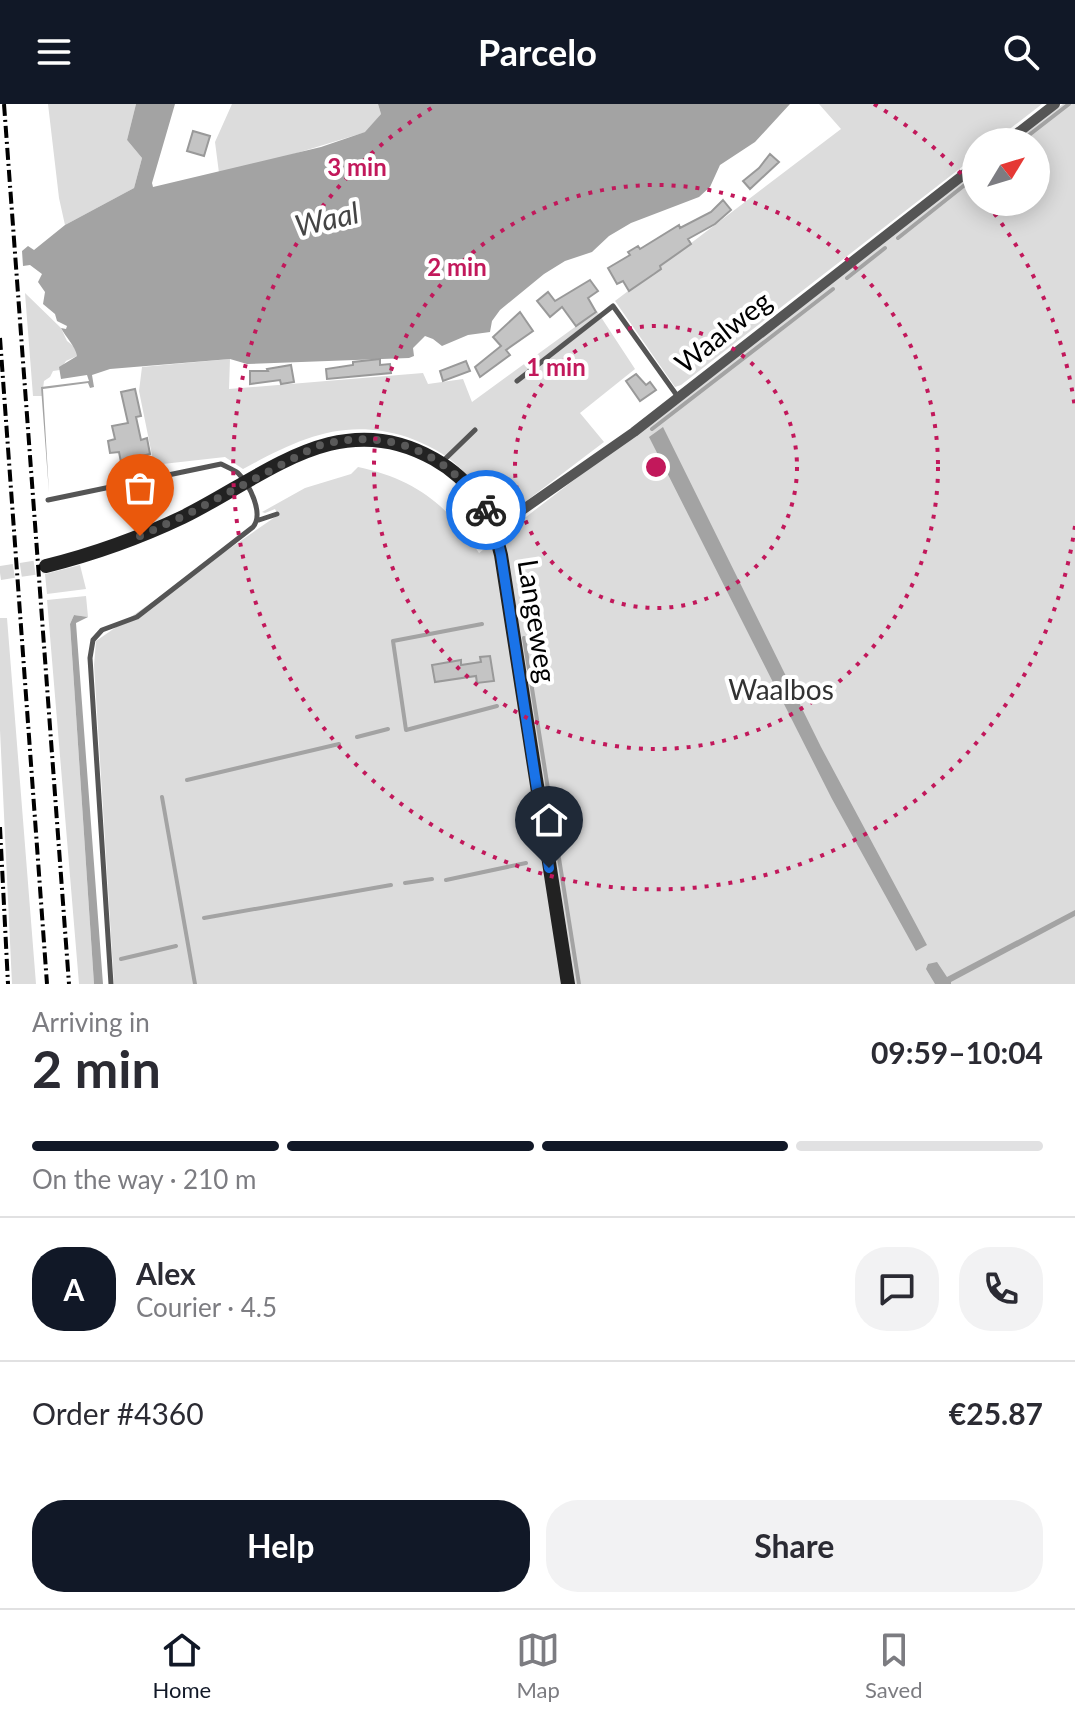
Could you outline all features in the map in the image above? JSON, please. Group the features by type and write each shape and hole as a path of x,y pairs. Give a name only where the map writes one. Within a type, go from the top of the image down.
{"main road":[{"name":"Langeweg","path":"46,566 140,536 186,515 294,456 337,440 382,439 422,452 441,463 475,493 495,529 494,556 568,984"}],"street":[{"path":"1024,128 1055,104"},
{"name":"Waalweg","path":"495,529 621,442 962,176"}],"lane":[{"path":"517,381 613,306 679,397"},
{"path":"441,463 475,430"},
{"path":"48,500 221,464 236,470 246,482 259,520"},
{"path":"111,984 90,658 93,640 109,626 137,617 259,520 277,514"}],"green space":[{"path":"48,104 136,104 127,140 142,158 134,188 65,225 59,198"},
{"path":"232,104 378,104 381,114 366,132 219,173 215,142"},
{"path":"819,104 1042,104 1011,128 962,128 962,167 675,387 615,301 841,129"},
{"name":"Waalbos","path":"1063,104 1075,104 1075,984 114,984 94,665 96,641 278,515 275,509 262,512 305,488 351,474 358,467 397,479 429,497 455,521 479,553 962,182 962,216 1050,216 1050,128 1032,128"},
{"path":"25,293 61,328 67,341 76,348 77,356 66,361 60,370 53,371 44,381 42,396 33,396"},
{"path":"597,311 635,369 580,413 604,442 521,505 504,513 496,510 465,473 442,453 407,437 384,431 362,429 322,434 243,469 225,457 154,465 139,391 142,367 230,359 229,389 423,373 428,384 463,379 472,402"},
{"path":"80,565 86,589 47,594 45,574"},
{"path":"86,596 88,617 74,615 70,624 94,984 79,984 47,600"},
{"path":"0,618 7,618 36,984 12,984 0,730"}],"water":[{"name":"Waal","path":"136,104 175,104 153,187 321,147 365,132 381,114 378,104 790,104 755,142 720,165 710,187 699,197 631,223 609,236 592,252 565,261 544,274 500,310 492,321 490,332 468,335 442,346 425,336 413,348 414,356 409,358 247,364 230,359 110,369 92,375 94,387 90,388 88,383 43,389 49,493 41,387 89,381 87,375 61,379 59,367 77,356 76,352 61,328 66,329 67,326 57,321 55,314 43,304 45,292 38,282 42,274 30,265 23,266 22,251 28,246 34,250 65,225 134,188 142,158 127,140"},
{"path":"663,427 821,747 927,945 916,951 832,799 649,437"},
{"path":"74,615 88,617 76,623 103,984 94,984 70,624"},
{"path":"1075,910 1075,916 951,984 935,984 926,969 928,964 937,962 947,977"}],"building":[{"path":"193,131 210,136 204,156 187,151"},
{"path":"770,154 779,162 750,189 743,181"},
{"path":"723,200 731,210 715,224 688,239 691,244 660,266 661,269 629,291 623,281 617,284 608,268 630,255 628,252 638,246 640,249 679,225 680,228 711,212"},
{"path":"590,280 598,291 588,298 596,312 576,326 562,307 550,317 537,301 548,292 555,301"},
{"path":"520,312 533,331 506,350 510,355 480,377 475,367 501,346 493,337"},
{"path":"380,359 380,365 390,364 391,373 327,379 326,369"},
{"path":"466,361 470,371 443,381 440,371"},
{"path":"291,365 294,382 281,384 280,380 250,384 250,371 268,371"},
{"path":"636,374 646,385 650,382 656,390 640,401 626,381"},
{"path":"135,389 141,416 136,417 141,440 147,438 150,454 137,457 138,464 122,467 119,452 110,453 108,441 115,439 112,426 128,423 121,392"},
{"path":"490,656 494,681 477,683 476,676 435,682 432,665 461,660 461,665 481,662 480,657"}],"waterway":[{"path":"1038,128 1069,104"},
{"path":"898,238 962,187"},
{"path":"847,278 885,248"},
{"path":"652,429 833,289"},
{"path":"482,624 393,641 406,730 497,706"},
{"path":"524,638 579,984"},
{"path":"357,737 388,729"},
{"path":"187,780 339,744"},
{"path":"162,797 195,984"},
{"path":"446,880 526,863"},
{"path":"405,883 432,879"},
{"path":"204,918 391,885"},
{"path":"121,959 176,946"}],"tunnel":[{"path":"0,573 46,566"}],"railway":[{"path":"4,104 69,984"},
{"path":"0,338 47,984"},
{"path":"0,827 8,984"}],"way so far":[{"path":"140,536 186,515 294,456 337,440 361,438 382,439 422,452 459,478 475,493 486,510"}],"route":[{"path":"486,510 495,529 501,555 549,868"}]}
